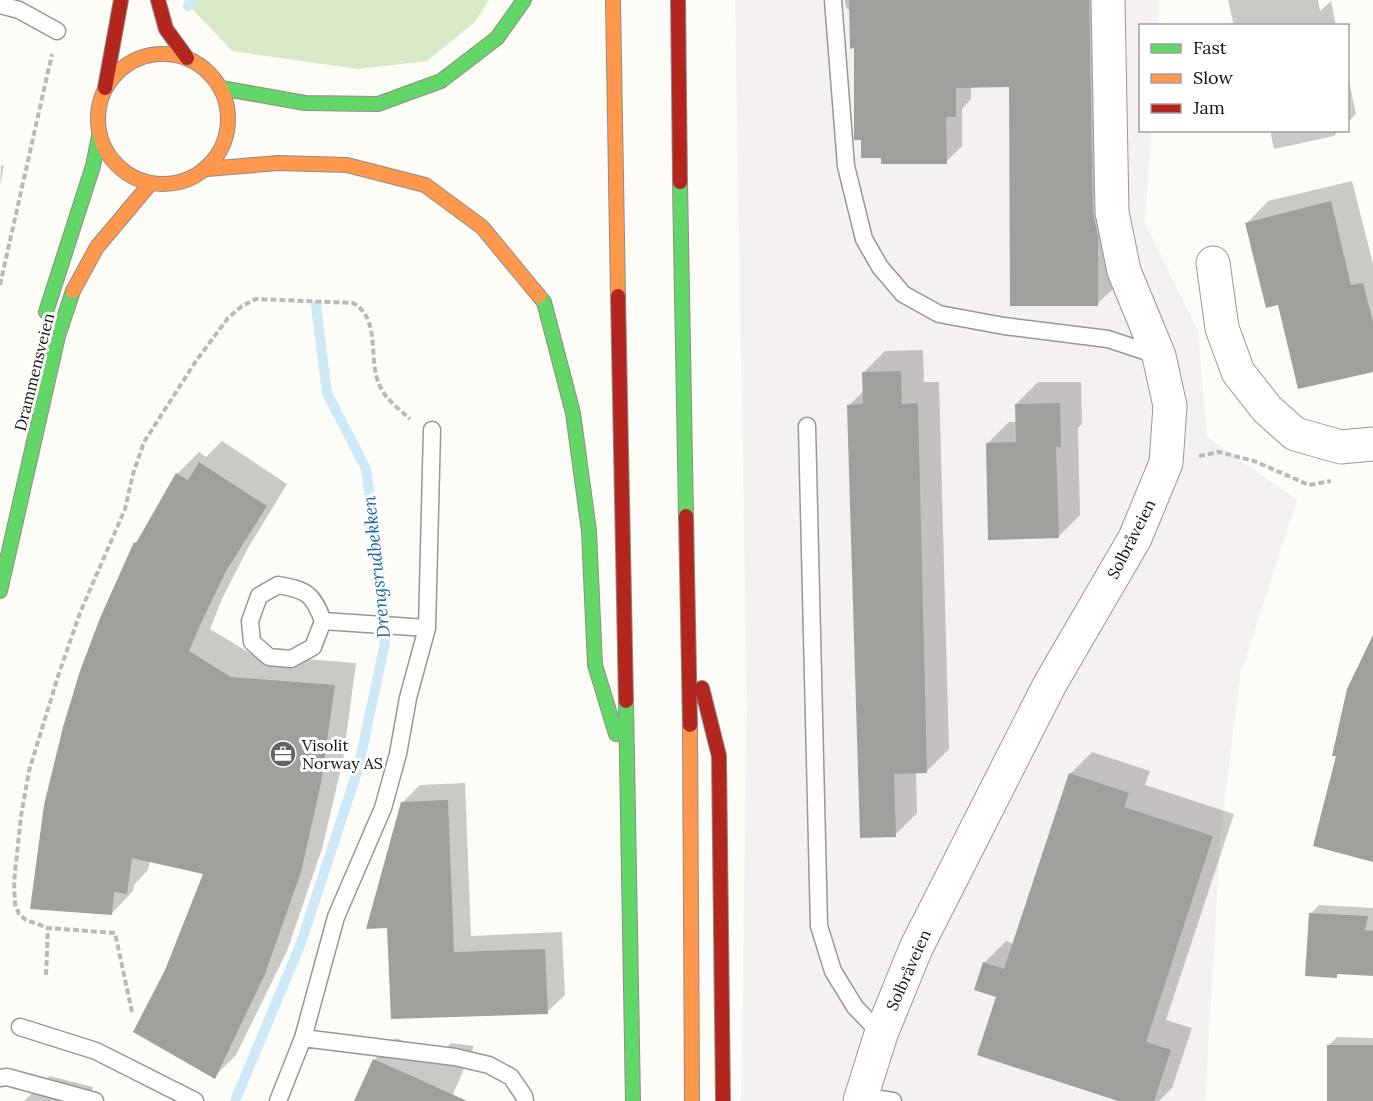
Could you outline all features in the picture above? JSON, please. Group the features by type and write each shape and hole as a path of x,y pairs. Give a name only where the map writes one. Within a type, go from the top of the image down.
{"main road":[{"path":"121,0 105,88 98,112 99,136 110,158 128,175 150,184 170,185 189,179 207,169 278,163 347,165 425,185 482,227 544,302 573,413 589,531 595,665 628,775"},
{"path":"158,0 165,29 187,58"},
{"path":"221,88 305,103 378,104 441,81 497,38 524,0"},
{"path":"613,0 633,1101"},
{"path":"678,0 689,635 692,1101"},
{"path":"105,88 120,69 141,57 164,53 187,58 207,70 221,88 228,108 228,131 220,151 207,169"},
{"name":"Drammensveien","path":"43,324 93,166 99,136"},
{"name":"Drammensveien","path":"0,591 58,336 74,289 97,248 150,184"},
{"path":"689,635 719,756 723,1101"}],"street":[{"name":"Solbråveien","path":"860,1099 881,1034 916,948 1050,684 1135,538 1166,463 1170,406 1159,356 1124,271 1112,212 1108,0"},
{"path":"1213,263 1221,328 1238,372 1267,409 1295,434 1341,447 1373,444"}],"lane":[{"path":"832,0 846,166 864,238 879,267 903,294 939,314 1004,326 1108,339 1159,356"},
{"path":"0,5 19,10 57,31"},
{"name":"Solbråveien","path":"807,426 819,926 833,971 855,1007 881,1034"},
{"path":"278,1101 303,1038 336,916 383,808 398,754 408,698 427,628 432,430"},
{"path":"278,585 299,588 316,602 323,621 313,647 291,659 269,657 252,642 250,621 259,596 278,585"},
{"path":"323,621 427,628"},
{"path":"20,1027 96,1051 195,1101"},
{"path":"303,1038 455,1056 489,1065 511,1077 525,1101"},
{"path":"0,1078 7,1077 95,1101"},
{"path":"860,1099 893,1101"}],"path":[{"path":"0,285 57,31"},
{"path":"132,1012 115,933 48,927 26,920 19,914 15,904 14,882 21,816 33,760 58,673 80,613 125,509 133,474 144,442 196,361 228,318 242,306 256,299 353,303 361,307 368,316 374,366 379,385 388,399 414,422 432,430"},
{"path":"1166,463 1219,452 1254,461 1309,485 1339,479"},
{"path":"46,975 48,927"}],"shaded area":[{"path":"735,0 1159,0 1158,24 1139,24 1139,132 1151,132 1145,223 1198,330 1207,437 1297,500 1240,676 1221,830 1205,1101 741,1101 747,706"}],"green space":[{"path":"184,0 489,0 475,22 427,61 358,69 232,51"}],"building":[{"path":"849,0 1089,0 1093,213 1098,236 1098,306 1010,306 1009,87 956,88 956,117 946,117 947,164 881,164 881,158 861,158 861,140 854,140 854,48 850,49"},
{"path":"1331,201 1351,285 1363,283 1373,322 1373,372 1298,389 1278,305 1266,308 1245,223"},
{"path":"901,371 902,404 918,403 927,773 894,774 896,837 860,838 847,405 863,404 862,372"},
{"path":"1060,403 1061,447 1056,447 1059,538 988,540 986,443 1016,442 1015,404"},
{"path":"199,462 267,506 226,571 189,651 231,677 335,685 321,783 301,872 265,974 215,1079 133,1032 165,970 203,874 132,858 127,894 114,892 112,915 30,909 44,805 63,727 80,671 100,618 134,542 136,543 176,473 188,480"},
{"path":"1373,635 1373,862 1313,846 1336,756 1332,756 1347,689"},
{"path":"1069,773 1129,793 1124,807 1213,836 1146,1042 1171,1050 1154,1101 1118,1101 977,1055 996,997 974,990 983,962 1004,969"},
{"path":"448,800 454,952 545,949 548,1014 391,1019 387,928 366,929 401,802"},
{"path":"1309,913 1368,916 1365,930 1373,931 1373,976 1337,974 1337,978 1305,976"},
{"path":"1327,1045 1373,1045 1373,1101 1327,1101"},
{"path":"373,1059 403,1072 467,1101 354,1101"}],"waterway":[{"name":"Drengsrudbekken","path":"188,6 192,0"},
{"name":"Drengsrudbekken","path":"235,1101 301,943 358,769 385,643 377,547 366,469 327,393 316,306"}],"traffic: fast":[{"path":"221,88 305,103 378,104 441,81 497,38 524,0"},
{"path":"46,312 93,166 99,136"},
{"path":"680,182 686,516"},
{"path":"0,591 58,336 73,291"},
{"path":"539,296 544,302 573,413 589,531 595,665 616,734"},
{"path":"626,701 633,1101"}],"traffic: slow":[{"path":"613,0 618,296"},
{"path":"163,54 188,59 209,73 223,94 228,119 223,144 209,165 188,179 163,184 138,179 117,165 103,144 98,119 103,94 117,73 138,59 163,54"},
{"path":"207,169 278,163 347,165 425,185 482,227 539,296"},
{"path":"73,291 97,247 150,184"},
{"path":"690,725 692,1101"}],"traffic: jam":[{"path":"105,88 121,0"},
{"path":"158,0 166,29 187,58"},
{"path":"678,0 680,182"},
{"path":"618,296 626,701"},
{"path":"686,516 690,725"},
{"path":"702,688 719,756 723,1101"}],"place":[{"name":"Visolit Norway AS","path":"283,754"}]}
